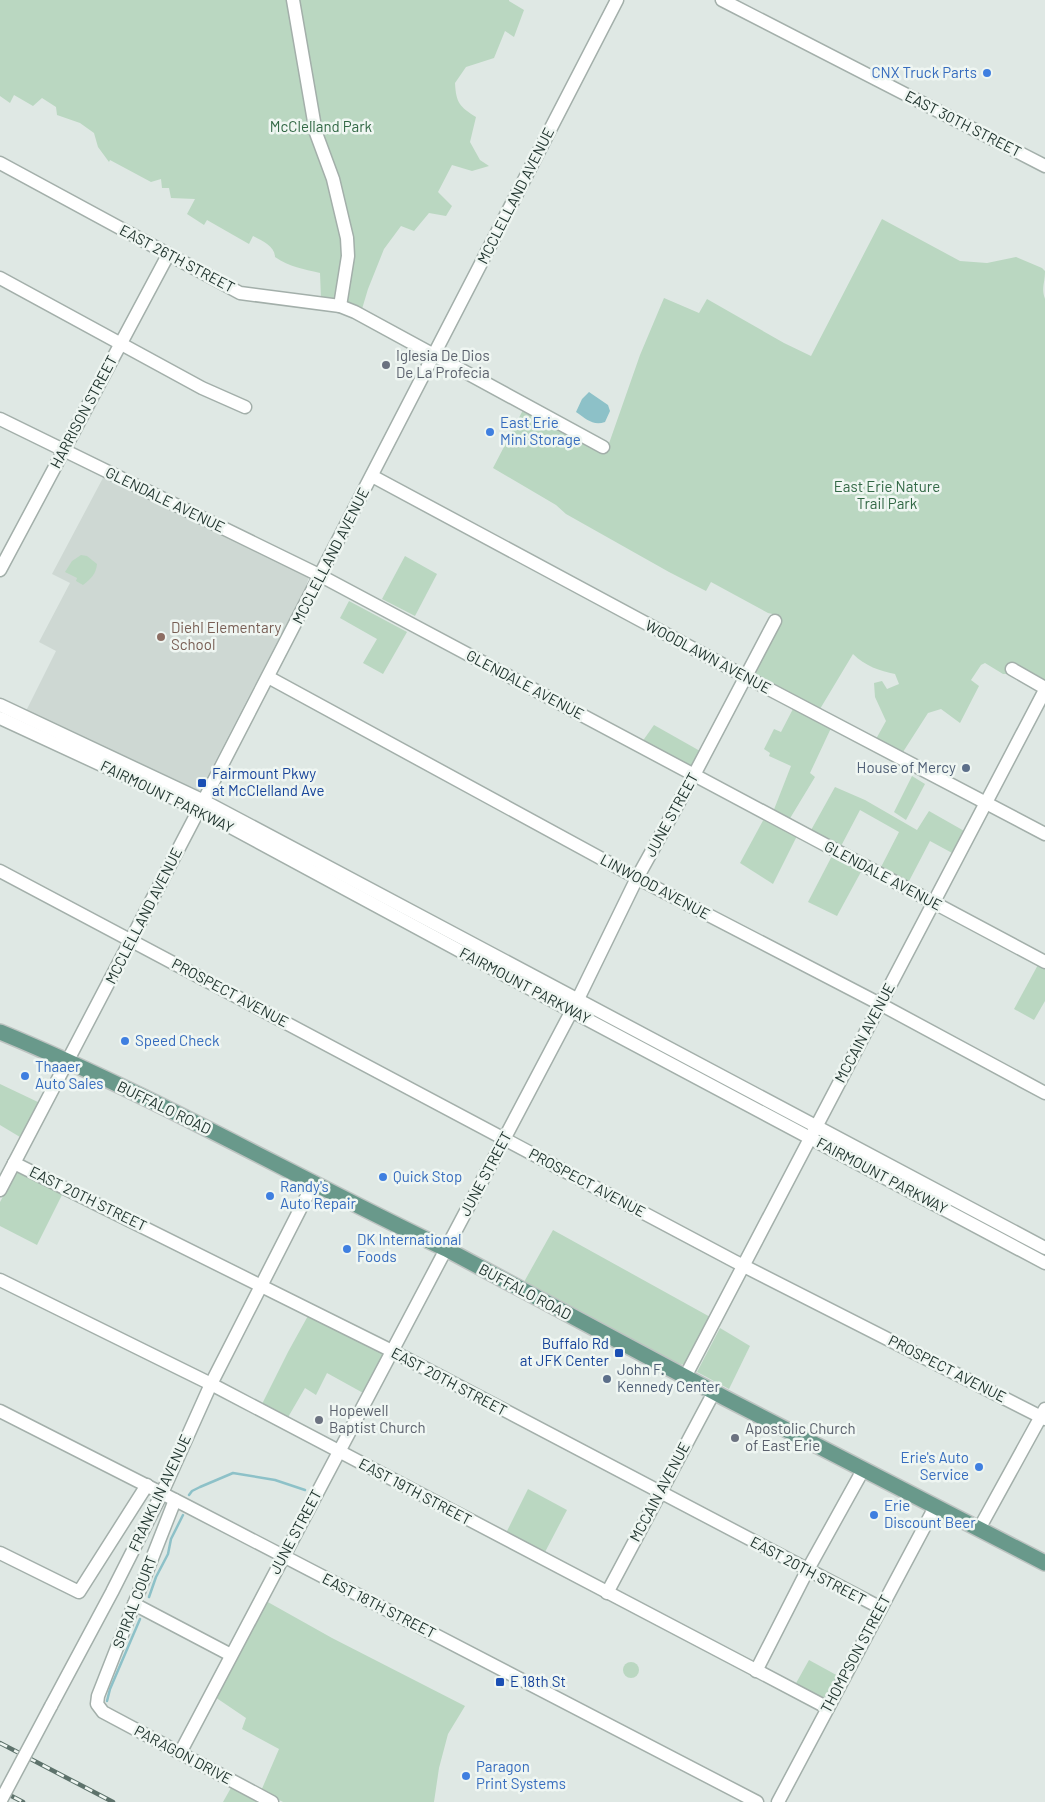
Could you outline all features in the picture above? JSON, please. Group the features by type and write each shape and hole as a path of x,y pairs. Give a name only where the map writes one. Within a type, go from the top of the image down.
{"main road":[{"name":"BUFFALO ROAD","path":"0,1032 68,1061 446,1249 685,1377 1045,1563"}],"street":[{"path":"293,0 315,129 333,179 347,238 348,256 340,306"},
{"name":"MCCLELLAND AVENUE","path":"0,1190 132,940 617,0"},
{"name":"EAST 30TH STREET","path":"722,0 1045,166"},
{"name":"EAST 26TH STREET","path":"0,163 240,293 340,306 365,317 603,447"},
{"name":"HARRISON STREET","path":"0,570 4,552 63,451 168,255"},
{"path":"0,278 202,388 245,407"},
{"name":"GLENDALE AVENUE","path":"0,419 320,576 1045,962"},
{"name":"WOODLAWN AVENUE","path":"372,476 746,677 1045,834"},
{"name":"JUNE STREET","path":"180,1753 578,999 637,878 775,621"},
{"path":"1012,669 1045,689"},
{"name":"LINWOOD AVENUE","path":"268,677 637,878 880,1004 1045,1093"},
{"name":"MCCAIN AVENUE","path":"685,1377 1045,689"},
{"name":"FAIRMOUNT PARKWAY","path":"0,705 578,999 1045,1248"},
{"name":"FAIRMOUNT PARKWAY","path":"0,718 201,806 571,1011 1045,1263"},
{"name":"PROSPECT AVENUE","path":"0,871 743,1265 1044,1415"},
{"name":"EAST 20TH STREET","path":"14,1163 392,1351 807,1571 881,1608"},
{"name":"FRANKLIN AVENUE","path":"0,1802 108,1600 162,1493 212,1384 314,1182"},
{"name":"EAST 19TH STREET","path":"0,1280 212,1384 606,1593 828,1708"},
{"name":"MCCAIN AVENUE","path":"606,1593 714,1392"},
{"name":"EAST 18TH STREET","path":"0,1411 147,1485 757,1802"},
{"path":"979,1529 1044,1415"},
{"path":"756,1671 807,1571 864,1470"},
{"path":"0,1553 79,1592 147,1485"},
{"name":"SPIRAL COURT","path":"97,1704 98,1696 175,1500"},
{"name":"THOMPSON STREET","path":"778,1802 935,1507"},
{"path":"134,1604 231,1655"},
{"name":"PARAGON DRIVE","path":"97,1704 103,1712 272,1802"}],"shaded area":[{"name":"Diehl Elementary School","path":"104,476 309,577 204,783 196,791 26,711 56,651 39,642 70,583 52,574"}],"green space":[{"name":"McClelland Park","path":"0,0 509,0 524,10 514,37 505,31 494,58 466,67 455,83 456,95 460,104 476,117 470,142 480,160 489,166 472,171 452,165 438,192 452,206 446,216 429,213 414,231 401,226 384,249 362,309 321,299 320,273 297,267 275,257 273,250 267,244 253,236 249,244 207,220 204,225 187,214 195,199 171,198 169,188 162,188 161,179 151,182 110,160 109,162 98,147 94,133 80,123 57,115 56,107 42,98 33,106 14,95 10,103 0,96"},
{"name":"East Erie Nature Trail Park","path":"882,219 960,261 987,263 1016,257 1045,271 1043,288 1045,299 1045,682 1014,665 1009,674 1003,674 985,663 981,665 971,680 979,686 960,723 941,709 928,713 903,752 876,739 886,721 875,697 874,683 882,681 887,689 899,684 895,674 873,667 853,654 820,709 753,673 781,616 768,613 711,582 706,591 669,572 566,514 556,505 493,468 523,410 606,452 640,355 664,298 699,313 707,299 784,343 811,356"},
{"path":"81,555 87,556 97,564 93,576 83,585 76,581 77,578 65,572 72,561"},
{"path":"405,556 437,574 415,616 382,599"},
{"path":"349,601 407,632 383,674 363,663 377,639 340,618"},
{"path":"794,707 832,726 810,773 815,777 789,820 773,812 791,766 769,756 770,753 764,749 774,729 781,732"},
{"path":"654,725 700,751 693,765 689,766 642,742"},
{"path":"912,776 925,784 906,820 894,812"},
{"path":"835,787 865,800 917,830 929,811 966,832 954,854 930,841 908,883 880,869 899,832 860,810 840,848 810,832"},
{"path":"765,817 798,834 773,884 740,863"},
{"path":"833,854 862,870 837,916 808,902"},
{"path":"1039,963 1045,966 1045,1001 1034,1020 1014,1009"},
{"path":"0,1084 40,1103 23,1137 0,1125"},
{"path":"17,1170 64,1191 37,1245 0,1226 0,1202"},
{"path":"553,1230 712,1318 684,1365 667,1360 592,1321 593,1318 524,1282"},
{"path":"309,1314 385,1353 365,1394 327,1373 316,1395 305,1388 287,1419 261,1406"},
{"path":"720,1328 750,1346 729,1389 697,1372"},
{"path":"528,1489 567,1510 544,1554 505,1535"},
{"path":"266,1601 332,1638 465,1706 448,1734 439,1768 434,1802 283,1802 261,1791 279,1749 242,1729 246,1718 215,1697"},
{"path":"809,1660 840,1677 826,1700 795,1685"},
{"path":"631,1662 639,1670 631,1678 623,1670"},
{"path":"232,1786 261,1802 223,1802"}],"water":[{"path":"589,392 608,405 610,411 605,422 593,422 576,412 582,399"}],"waterway":[{"path":"189,1495 192,1491 233,1473 275,1480 305,1490"},
{"path":"149,1597 156,1577 168,1554 171,1539 183,1515"},
{"path":"107,1701 110,1689 140,1619"}],"railway":[{"path":"0,1743 113,1802"},
{"path":"0,1790 23,1802"}],"place":[{"name":"CNX Truck Parts","path":"987,73"},
{"name":"Iglesia De Dios De La Profecia","path":"386,365"},
{"name":"East Erie Mini Storage","path":"490,432"},
{"name":"Diehl Elementary School","path":"161,637"},
{"name":"House of Mercy","path":"966,768"},
{"name":"Fairmount Pkwy at McClelland Ave","path":"202,783"},
{"name":"Speed Check","path":"125,1041"},
{"name":"Thaaer Auto Sales","path":"25,1076"},
{"name":"Quick Stop","path":"383,1177"},
{"name":"Randy's Auto Repair","path":"270,1196"},
{"name":"DK International Foods","path":"347,1249"},
{"name":"Buffalo Rd at JFK Center","path":"619,1353"},
{"name":"John F. Kennedy Center","path":"607,1379"},
{"name":"Hopewell Baptist Church","path":"319,1420"},
{"name":"Apostolic Church of East Erie","path":"735,1438"},
{"name":"Erie's Auto Service","path":"979,1467"},
{"name":"Erie Discount Beer","path":"874,1515"},
{"name":"E 18th St","path":"500,1682"},
{"name":"Paragon Print Systems","path":"466,1776"}]}
